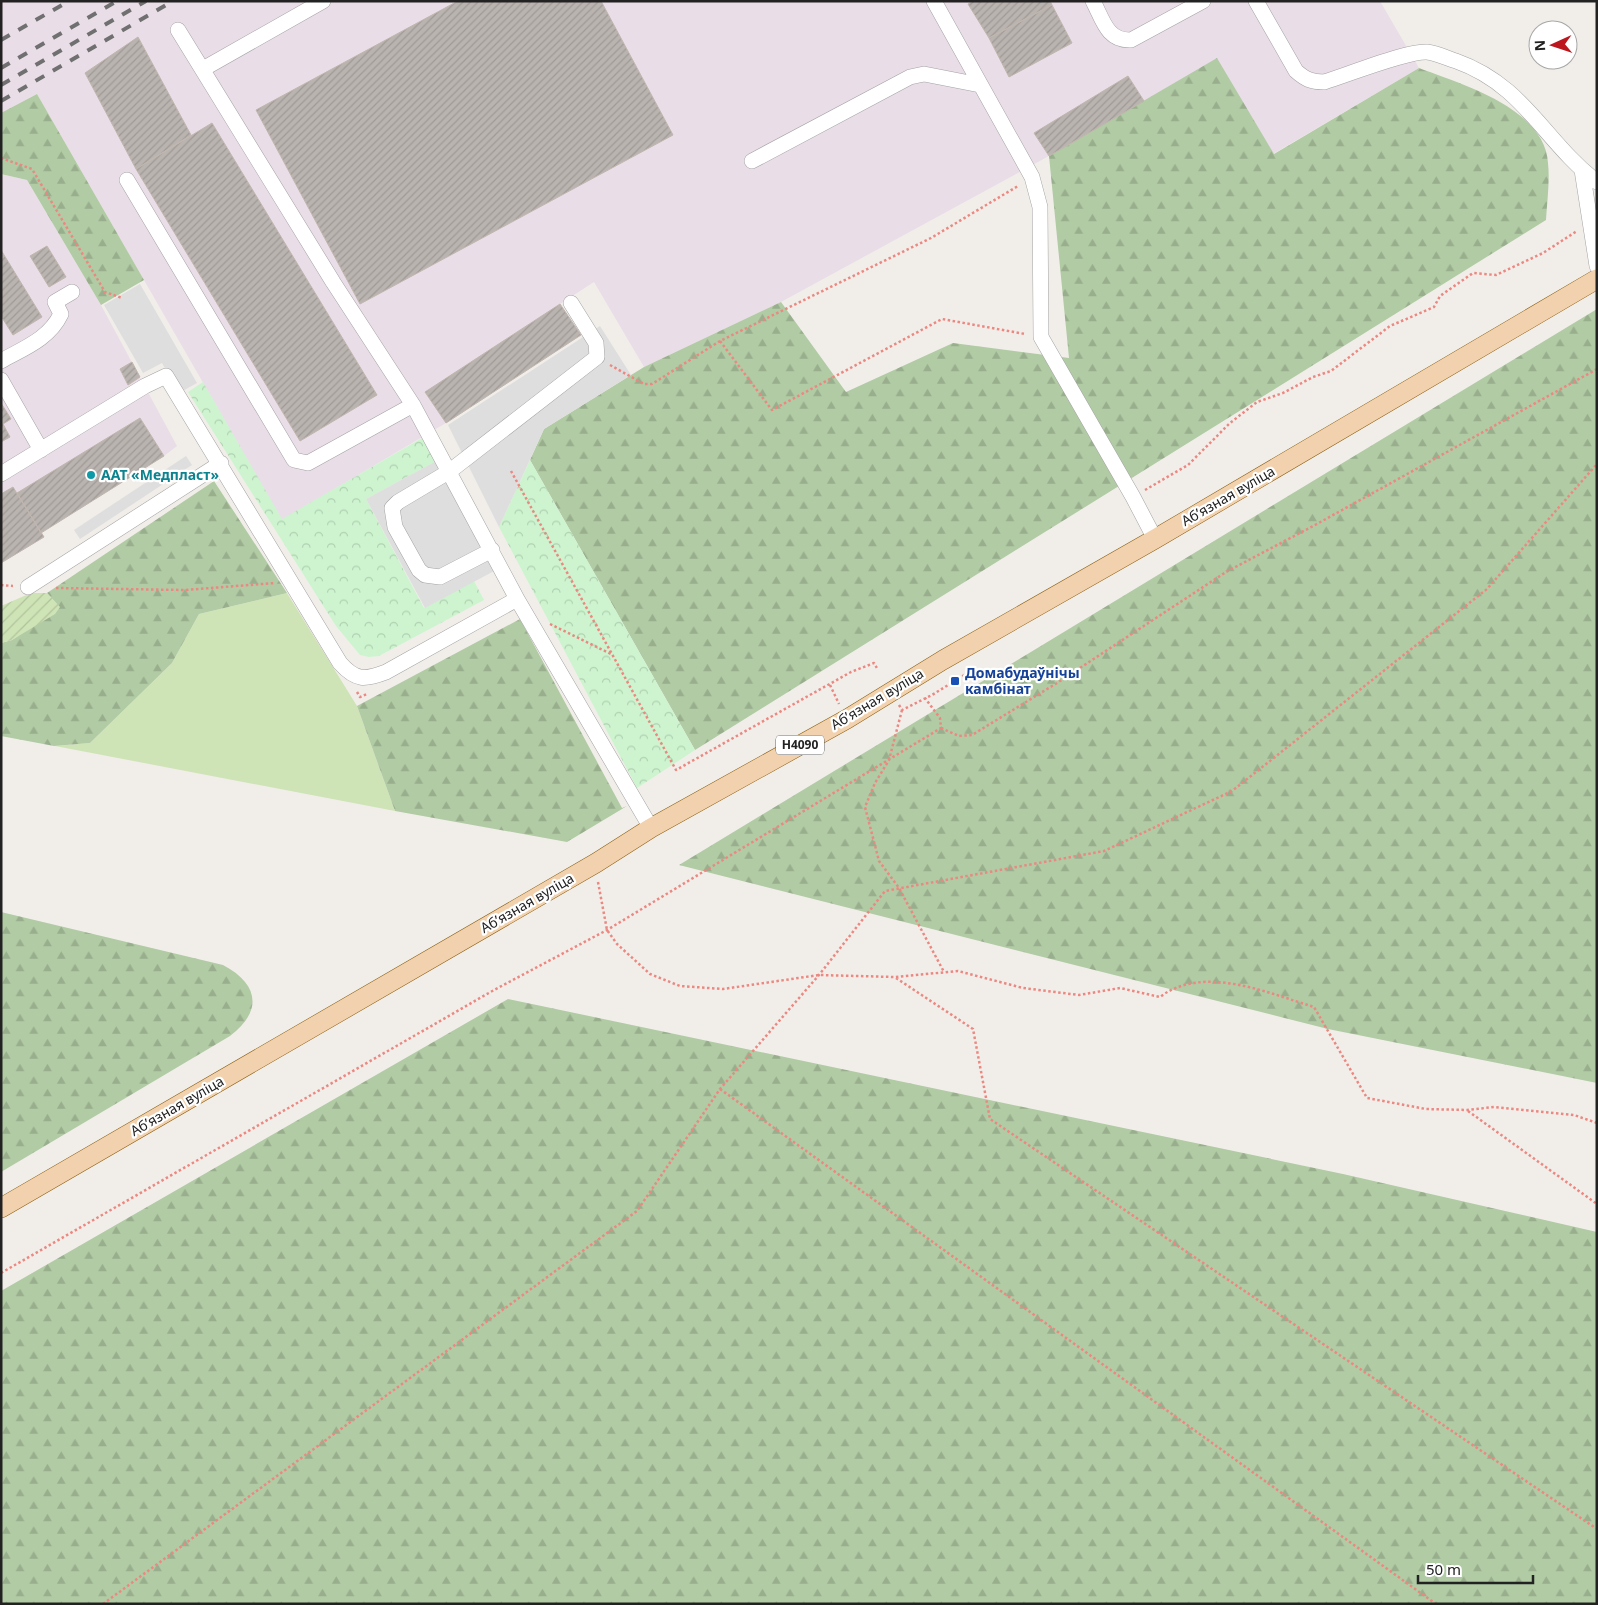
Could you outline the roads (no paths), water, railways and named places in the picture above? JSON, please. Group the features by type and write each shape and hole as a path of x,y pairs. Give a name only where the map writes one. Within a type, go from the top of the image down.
{"main road":[{"name":"Абʼязная вуліца","path":"1,1208 596,863 651,828 847,719 943,660 1155,539 1597,279"}],"lane":[{"path":"203,69 323,1"},
{"path":"934,1 1032,177 1040,207 1041,337 1155,539"},
{"path":"1093,1 1111,34 1116,39 1131,40 1203,1"},
{"path":"1256,1 1296,71 1305,78 1313,82 1324,82 1411,54 1427,52 1446,57 1478,70 1507,89 1582,170 1597,182"},
{"path":"178,30 332,282 413,405 521,605 651,828"},
{"path":"752,161 910,77 924,74 980,85"},
{"path":"1582,170 1597,266"},
{"path":"127,180 287,453 294,460 308,463 413,405"},
{"path":"1,361 40,339 54,328 61,314 55,302 72,292"},
{"path":"492,550 440,577 433,577 419,570 394,527 392,508 398,502 450,471 597,357 596,343 571,303"},
{"path":"1,474 145,386 166,376 221,463 340,663 350,674 364,678 386,672 521,605"},
{"path":"1,380 41,450"},
{"path":"28,587 221,463"}],"railway":[{"path":"1,40 69,1"},
{"path":"1,68 117,1"},
{"path":"1,85 146,1"},
{"path":"1,101 173,1"}],"place":[{"name":"ААТ «Медпласт»","path":"91,475"},
{"name":"Домабудаўнічы камбінат","path":"955,681"}]}
